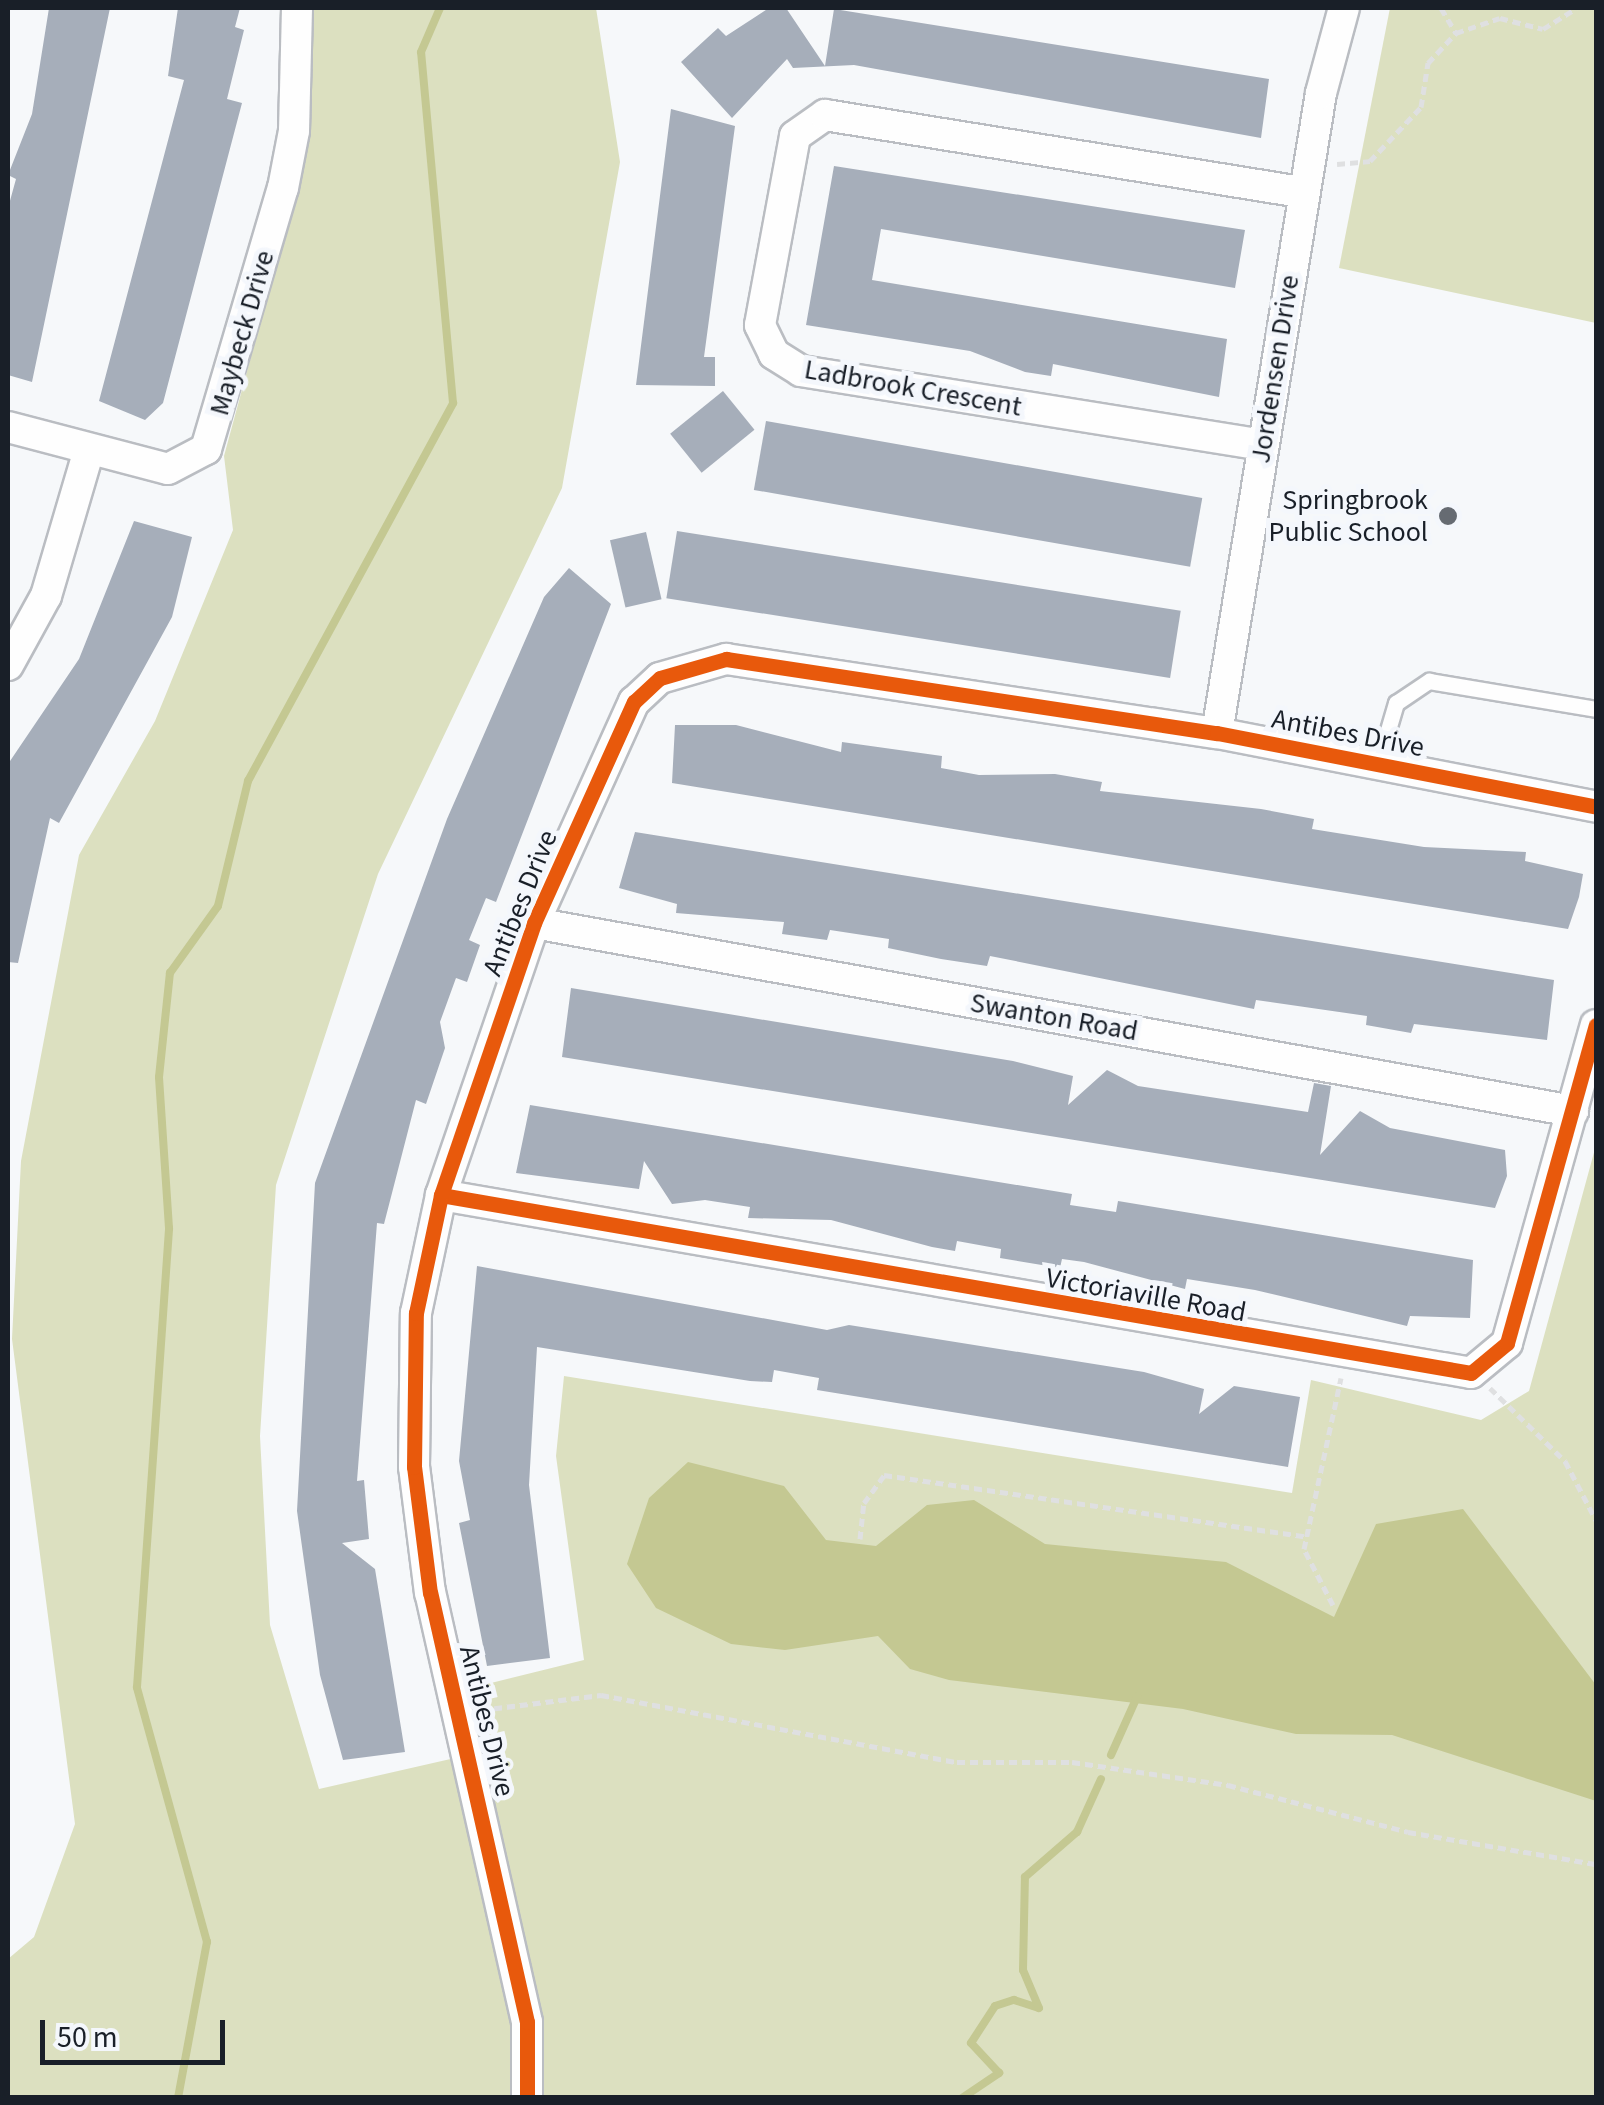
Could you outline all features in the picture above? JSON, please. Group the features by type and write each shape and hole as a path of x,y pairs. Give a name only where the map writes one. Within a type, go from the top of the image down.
{"street":[{"name":"Maybeck Drive","path":"8,427 168,470 195,459 213,436 294,131 297,8"},
{"name":"Jordensen Drive","path":"1217,733 1310,162 1344,8"},
{"name":"Ladbrook Crescent","path":"1263,445 801,371 774,354 760,326 795,136 825,115 1305,193"},
{"path":"8,665 46,596 88,450"},
{"name":"Antibes Drive","path":"527,2098 526,2022 430,1593 414,1467 416,1313 441,1195 534,922 634,702 692,664 726,659 1217,733 1596,807"},
{"name":"Swanton Road","path":"534,922 1573,1111"},
{"path":"1471,1373 1506,1343 1596,1025"},
{"name":"Victoriaville Road","path":"441,1195 1345,1355 1471,1373"}],"lane":[{"path":"1378,764 1396,702 1429,680 1596,709"}],"path":[{"path":"1441,8 1456,34"},
{"path":"1310,162 1370,161 1421,107 1428,63 1456,34 1500,18 1543,30 1576,8"},
{"path":"1333,1605 1307,1537 1345,1355"},
{"path":"1471,1373 1565,1461 1596,1520"},
{"path":"860,1538 864,1502 884,1474 1307,1537"},
{"path":"458,1714 601,1695 956,1762 1072,1762 1228,1784 1408,1832 1596,1864"}],"shaded area":[{"path":"313,8 596,8 620,162 562,488 378,874 276,1185 260,1436 270,1625 319,1789 490,1750 475,1687 584,1660 556,1456 564,1376 1292,1493 1311,1380 1481,1420 1529,1391 1596,1145 1596,2097 8,2098 8,1959 34,1937 75,1824 12,1339 21,1161 79,855 155,721 233,530 224,456 307,150"},
{"path":"1390,8 1596,8 1596,323 1339,268"},
{"path":"688,1462 784,1486 826,1540 876,1546 927,1505 974,1500 1045,1544 1226,1562 1334,1617 1376,1524 1463,1509 1596,1685 1596,1801 1392,1735 1296,1734 1183,1709 949,1680 910,1669 878,1636 785,1650 731,1644 656,1608 627,1564 649,1498"}],"building":[{"path":"49,8 110,8 32,382 8,375 8,208 16,179 8,175 32,114"},
{"path":"178,8 240,8 235,27 244,30 227,99 242,103 163,403 145,420 99,401 184,80 168,76"},
{"path":"769,8 786,8 825,66 834,9 1269,79 1261,138 854,65 793,68 787,59 732,118 681,62 718,28 726,36"},
{"path":"671,109 735,126 704,357 715,357 715,386 636,385"},
{"path":"834,166 1245,230 1235,288 881,229 872,280 1227,339 1219,397 1053,364 1051,376 1025,372 970,351 806,325"},
{"path":"723,391 754,430 702,473 670,434"},
{"path":"766,421 1202,498 1190,567 754,490"},
{"path":"134,521 192,537 172,617 59,823 50,818 18,963 8,962 8,764 79,659"},
{"path":"677,531 1181,611 1170,678 666,598"},
{"path":"646,532 662,599 625,608 610,540"},
{"path":"569,568 611,604 496,902 486,898 469,940 480,945 467,982 456,978 440,1022 445,1048 426,1104 416,1100 384,1224 377,1223 357,1481 364,1480 369,1539 342,1543 375,1569 405,1752 343,1760 320,1675 297,1511 315,1183 447,819 544,597"},
{"path":"675,725 736,725 841,752 842,742 942,756 941,768 979,775 1055,774 1102,782 1100,791 1261,809 1314,819 1312,829 1424,847 1526,852 1525,861 1583,874 1579,897 1568,929 672,783"},
{"path":"635,832 1554,980 1547,1040 1414,1024 1411,1033 1366,1025 1367,1016 1256,1000 1254,1009 990,956 987,966 941,959 888,948 889,939 830,930 827,940 782,934 784,922 676,913 677,904 619,888"},
{"path":"571,988 1013,1061 1073,1076 1068,1105 1107,1070 1138,1086 1308,1112 1314,1083 1331,1086 1320,1155 1360,1111 1390,1128 1505,1150 1507,1176 1495,1208 562,1057"},
{"path":"530,1105 1072,1194 1070,1205 1116,1212 1118,1201 1473,1260 1470,1318 1410,1316 1407,1326 1255,1290 1187,1279 1185,1289 1084,1262 1062,1259 1060,1268 1000,1258 1001,1249 957,1241 955,1251 932,1247 831,1220 748,1218 750,1207 705,1200 672,1204 644,1161 639,1189 516,1173"},
{"path":"477,1266 827,1330 849,1325 1144,1372 1204,1389 1199,1414 1234,1386 1300,1397 1288,1467 817,1390 819,1378 774,1370 772,1382 750,1381 537,1347 529,1485 550,1658 487,1666 459,1523 470,1520 459,1461"}],"waterway":[{"path":"178,2098 207,1942 137,1687 169,1228 159,1077 170,973 218,906 248,781 453,403 421,52 440,8"},
{"path":"1111,1755 1137,1697"},
{"path":"962,2098 999,2073 971,2043 995,2006 1014,2000 1039,2008 1023,1970 1025,1877 1077,1832 1101,1779"}],"cycle path":[{"path":"527,2098 527,2022 430,1593 414,1467 416,1313 441,1195 534,923 634,702 660,678 726,659 1217,733 1596,807"},
{"path":"441,1195 1471,1373 1507,1343 1596,1025"}],"place":[{"name":"Springbrook Public School","path":"1448,516"}]}
